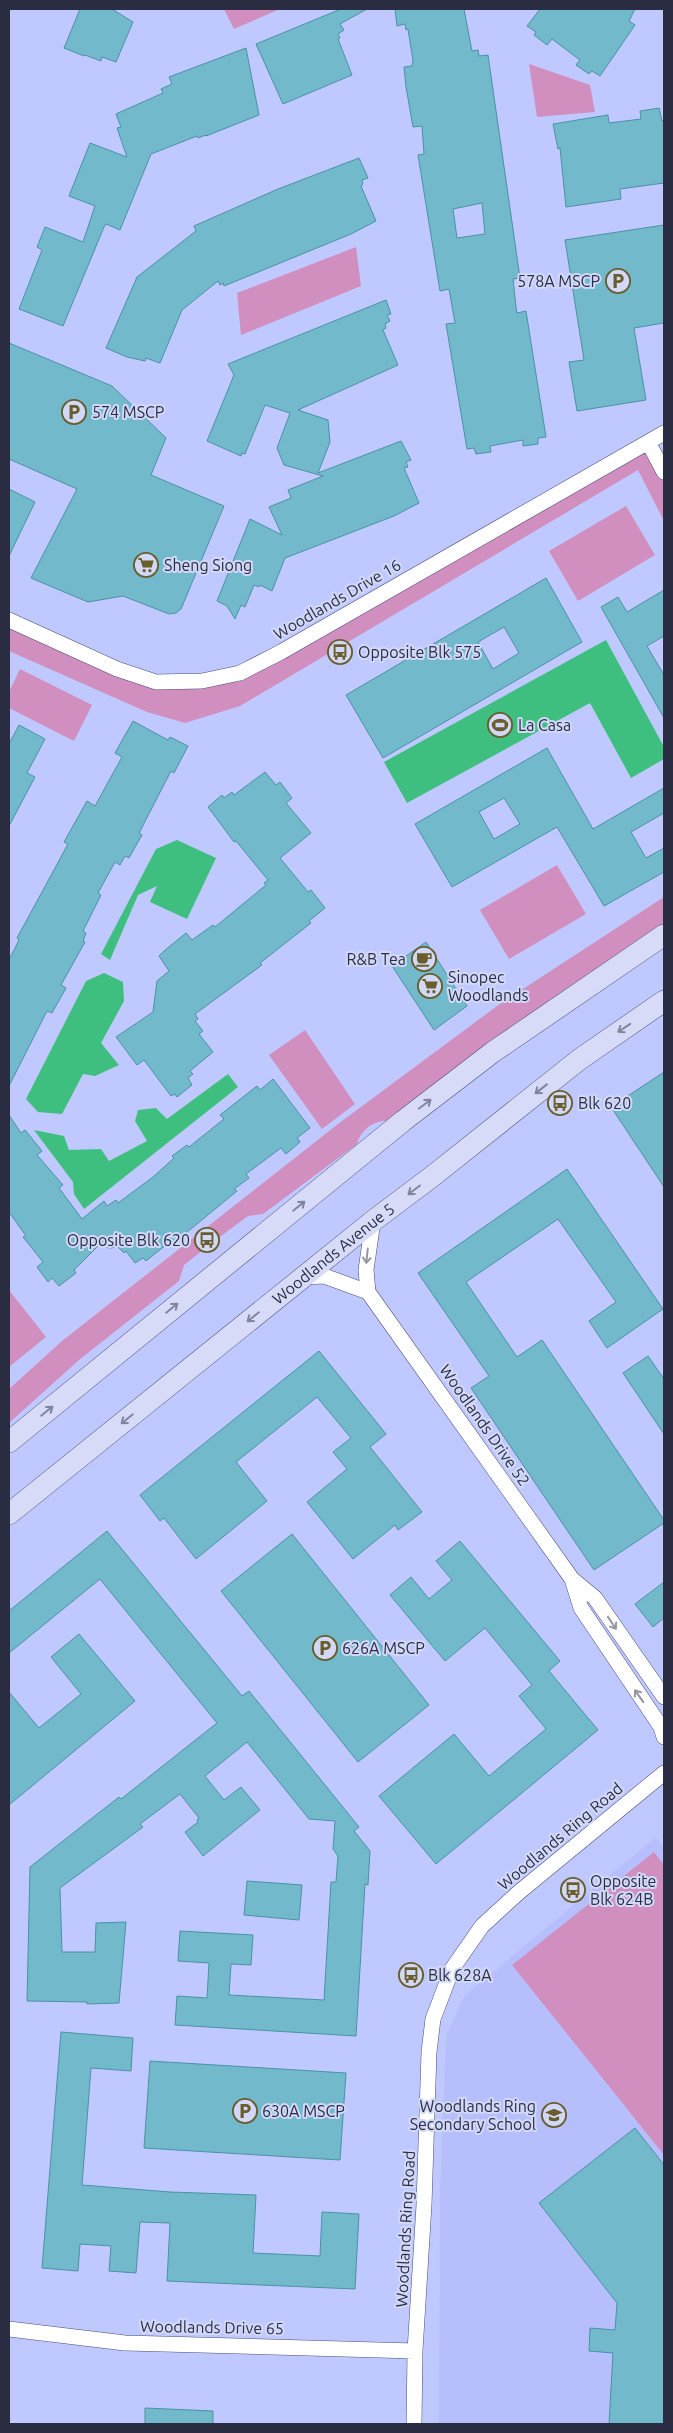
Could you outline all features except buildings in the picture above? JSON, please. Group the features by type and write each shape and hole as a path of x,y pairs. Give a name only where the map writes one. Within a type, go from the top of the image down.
{"main road":[{"path":"9,1442 403,1120 493,1052 662,937"},
{"name":"Woodlands Avenue 5","path":"9,1514 373,1221 434,1175 580,1058 664,1001"}],"street":[{"name":"Woodlands Drive 16","path":"9,620 117,669 156,682 202,681 240,673 281,652 664,433"},
{"path":"648,442 664,472"},
{"path":"303,1277 324,1276 368,1292 366,1270 373,1221"},
{"name":"Woodlands Drive 52","path":"368,1292 572,1579 595,1598 664,1697"},
{"name":"Woodlands Drive 52","path":"572,1579 581,1608 661,1727 664,1737"},
{"name":"Woodlands Ring Road","path":"414,2424 415,2351 432,2019 452,1969 482,1926 518,1893 664,1773"},
{"name":"Woodlands Drive 65","path":"9,2329 125,2343 415,2351"}],"shaded area":[{"path":"224,9 280,9 234,29"},
{"path":"529,64 590,85 595,112 537,117"},
{"path":"356,247 361,286 241,335 237,293"},
{"path":"648,442 664,472 664,521 638,470 240,706 185,723 147,712 9,651 9,623 116,670 202,682 239,682 365,613 498,530"},
{"path":"626,506 655,555 578,601 549,551"},
{"name":"La Casa","path":"606,640 664,747 664,759 631,778 590,703 407,803 384,762"},
{"path":"20,669 92,705 74,741 9,708 9,692"},
{"path":"177,840 216,858 187,919 150,902 157,886 138,895 110,960 101,954 156,849"},
{"path":"557,865 586,914 509,959 480,910"},
{"path":"664,897 664,925 388,1121 377,1122 368,1127 361,1134 357,1144 263,1214 248,1216 217,1239 184,1265 179,1281 79,1360 9,1423 9,1389 62,1341 338,1124 497,1006"},
{"path":"104,973 123,982 124,1001 101,1043 119,1065 95,1076 83,1074 62,1114 38,1112 26,1099 86,981"},
{"path":"305,1030 355,1104 322,1129 269,1055"},
{"path":"228,1074 238,1087 84,1209 74,1194 73,1182 34,1130 64,1136 69,1150 101,1149 109,1161 147,1141 135,1121 138,1110 156,1108 167,1119"},
{"path":"9,1290 46,1337 9,1367"},
{"name":"Woodlands Ring Secondary School","path":"656,1837 664,1848 664,2424 439,2424 440,2195 446,2036 464,1996"},
{"path":"654,1852 664,1865 664,2155 512,1965"}],"place":[{"name":"578A MSCP","path":"618,281"},
{"name":"574 MSCP","path":"74,412"},
{"name":"Sheng Siong","path":"146,565"},
{"name":"Opposite Blk 575","path":"340,652"},
{"name":"La Casa","path":"500,725"},
{"name":"R&B Tea","path":"424,959"},
{"name":"Sinopec Woodlands","path":"430,986"},
{"name":"Blk 620","path":"560,1103"},
{"name":"Opposite Blk 620","path":"207,1240"},
{"name":"626A MSCP","path":"325,1648"},
{"name":"Opposite Blk 624B","path":"573,1890"},
{"name":"Blk 628A","path":"411,1975"},
{"name":"630A MSCP","path":"245,2111"},
{"name":"Woodlands Ring Secondary School","path":"554,2115"}]}
